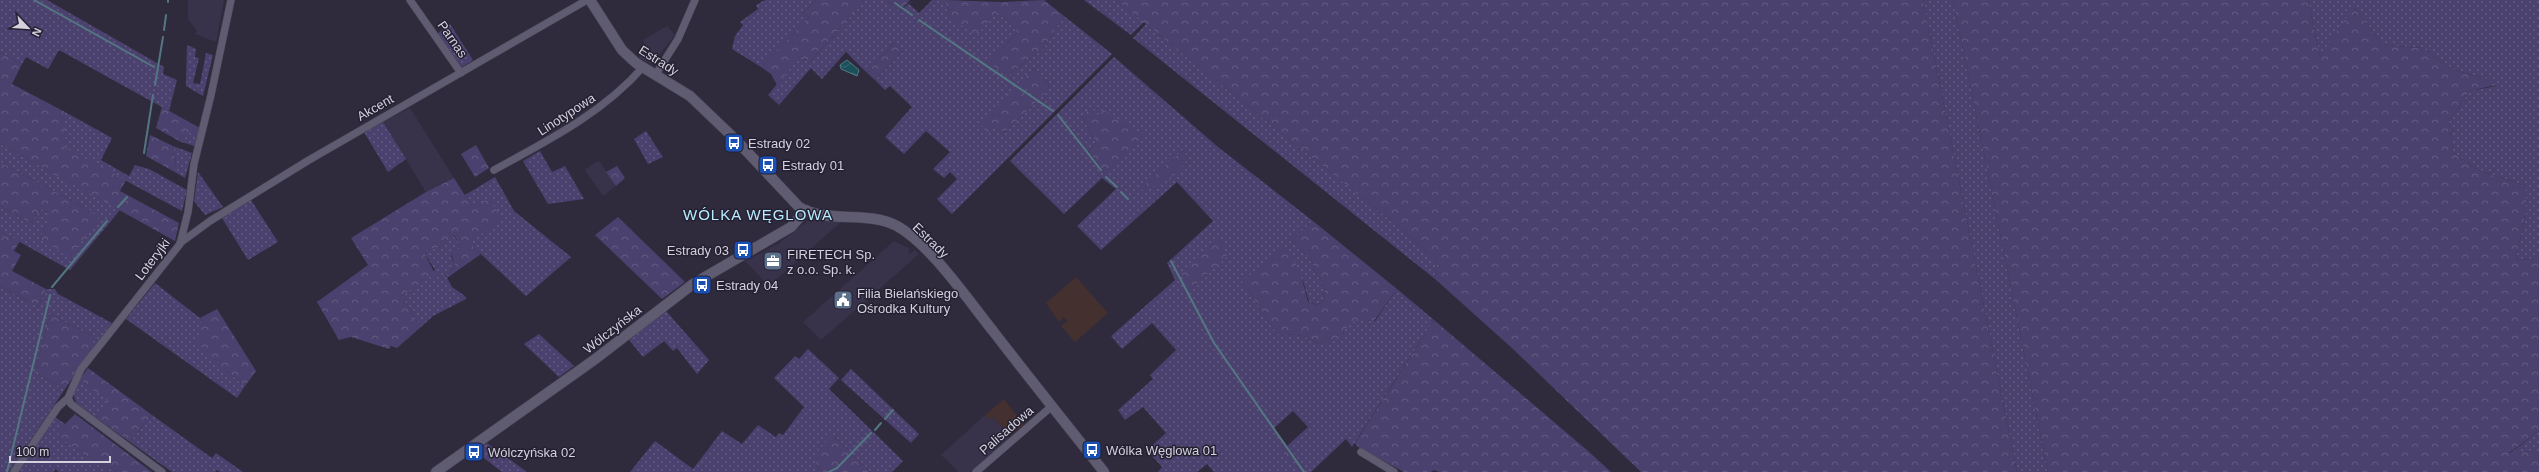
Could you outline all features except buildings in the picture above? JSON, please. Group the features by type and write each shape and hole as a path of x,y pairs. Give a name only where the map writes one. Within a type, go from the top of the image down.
{"main road":[{"name":"Estrady","path":"588,0 622,50 643,67 690,96 736,140 796,204 806,210 876,219 904,231 930,254 1104,472"},
{"name":"Wólczyńska","path":"436,472 594,360 693,284 791,228 806,210"}],"street":[{"name":"Loteryjki","path":"14,472 58,407 68,398 81,370 180,244 188,212 194,164 211,96 231,0"},
{"name":"Parnas","path":"410,0 461,73"},
{"name":"Akcent","path":"180,244 210,221 309,160 588,0"},
{"path":"656,74 678,39 696,0"},
{"name":"Linotypowa","path":"494,170 555,135 614,97 643,67"},
{"path":"68,398 71,404 162,472"},
{"name":"Palisadowa","path":"976,472 1052,406"},
{"path":"1361,452 1394,472"}],"shaded area":[{"path":"188,0 224,0 216,42 195,34 197,31 188,19"},
{"path":"667,26 675,35 652,64 638,58 647,48 643,40"},
{"path":"410,108 454,178 426,192 383,122"},
{"path":"596,162 600,162 616,186 603,196 585,170"},
{"path":"812,218 842,221 769,286 745,261 778,244"},
{"path":"894,241 910,249 908,251 910,254 915,250 919,254 821,340 803,322"},
{"path":"1076,277 1108,313 1075,342 1061,326 1067,321 1064,317 1059,322 1046,303"},
{"path":"1004,399 1024,425 1007,437 1005,430 993,417 990,419 985,415"},
{"path":"985,415 990,419 993,417 1005,430 1007,437 1010,437 970,472 959,472 941,455"}],"green space":[{"path":"0,0 47,0 164,67 163,74 177,80 169,111 59,50 48,69 26,57 22,64 0,52"},
{"path":"765,0 815,0 803,13 809,17 761,67 732,49 735,36 743,25 740,22 758,9 756,5"},
{"path":"815,0 865,0 809,63 801,56 777,85 771,74 761,67 809,17 803,13"},
{"path":"865,0 886,0 900,11 913,0 909,4 919,13 932,0 945,0 951,18 997,12 1015,28 1017,33 989,63 1007,76 1042,50 1064,16 1112,54 952,214 937,199 957,179 950,172 944,178 933,169 950,152 926,131 904,154 885,137 912,107 890,86 885,90 875,80 902,51 894,43 867,73 846,52 822,79 811,68 779,105 768,95 801,56 809,63","holes":["1034,68 1048,83 1049,88 1019,84","1036,102 1004,133 996,124"]},
{"path":"886,0 910,0 900,11"},
{"path":"945,0 1002,2 1044,0 1064,16 1042,50 1007,76 989,63 1017,33 1015,28 997,12 976,36 951,18"},
{"path":"1084,0 1116,0 1144,22 1131,35"},
{"path":"1116,0 1923,0 2017,472 1641,472 1513,349 1435,279 1437,261 1405,232"},
{"path":"1923,0 1953,0 2048,472 2017,472"},
{"path":"1953,0 2308,0 2320,56 2346,18 2355,8 2382,45 2422,48 2454,70 2485,78 2496,85 2470,91 2449,121 2453,152 2478,170 2526,186 2526,211 2516,259 2536,260 2539,257 2539,431 2509,453 2533,451 2539,456 2539,472 2048,472"},
{"path":"2308,0 2539,0 2539,257 2536,260 2516,259 2526,211 2526,186 2478,170 2453,152 2449,121 2470,91 2496,86 2485,78 2454,70 2422,48 2382,45 2355,8 2320,56"},
{"path":"450,24 473,60 462,67 437,34"},
{"path":"1146,24 1405,232 1437,261 1435,279 1133,38"},
{"path":"894,43 903,50 875,80 867,73"},
{"path":"187,45 196,49 195,57 199,58 193,83 200,84 206,53 213,55 203,96 186,86"},
{"path":"0,52 22,64 12,84 65,112 66,148 126,180 120,191 179,223 175,241 0,144"},
{"path":"1114,57 1218,147 1313,221 1291,240 1311,260 1316,274 1325,286 1323,300 1317,305 1309,302 1303,281 1242,281 1277,334 1304,336 1319,344 1343,334 1346,325 1358,319 1375,321 1397,289 1434,320 1352,447 1346,439 1311,472 1308,472 1287,446 1308,427 1293,411 1274,428 1286,444 1281,449 1301,472 1214,472 1207,464 1197,472 1158,472 1162,467 1147,450 1166,433 1143,407 1125,420 1118,410 1153,379 1150,375 1176,350 1152,323 1122,349 1111,336 1175,280 1167,263 1213,221 1177,182 1101,250 1077,226 1116,189 1102,178 1064,214 1010,161","holes":["1098,115 1106,174 1088,151 1096,143 1082,116","1183,150 1188,158 1173,175 1155,185 1140,190"]},
{"path":"1034,68 1048,83 1049,88 1039,98 1018,84"},
{"path":"1015,87 1036,102 1004,133 996,125 988,133 979,123"},
{"path":"162,107 200,128 199,131 192,131 181,142 156,128"},
{"path":"1091,107 1098,115 1103,110 1146,136 1106,174 1088,151 1096,143 1082,116"},
{"path":"65,112 112,138 101,160 129,176 135,165 149,169 187,190 182,211 65,148"},
{"path":"383,122 406,159 388,172 364,132"},
{"path":"192,130 199,131 195,146 181,142"},
{"path":"646,131 663,157 648,164 634,139"},
{"path":"150,135 173,146 176,163 173,171 146,156"},
{"path":"0,144 120,210 70,270 0,231 0,206 30,223 41,209 48,212 48,220 40,240 91,211 0,162"},
{"path":"476,145 489,168 475,177 461,154"},
{"path":"173,146 192,153 185,178 173,171 176,163"},
{"path":"1183,150 1188,158 1173,175 1161,183 1147,189 1139,190"},
{"path":"540,151 552,172 565,166 584,199 548,204 523,161"},
{"path":"0,162 91,211 99,218 70,257 40,240 48,220 48,212 41,209 30,223 0,206"},
{"path":"617,166 625,178 616,186 606,172"},
{"path":"198,172 223,207 205,215 194,201"},
{"path":"495,177 514,211 571,257 526,296 469,243 473,209 465,195"},
{"path":"454,178 473,208 489,198 502,219 469,243 481,254 447,278 447,275 455,266 451,253 454,249 461,247 454,235 441,247 426,250 425,254 435,274 401,296 421,327 397,348 391,346 389,349 351,337 339,340 317,302 368,265 351,238 426,192"},
{"path":"251,200 278,242 248,260 222,218"},
{"path":"618,217 685,282 662,299 595,235"},
{"path":"1313,221 1397,289 1374,321 1361,320 1352,322 1346,328 1340,340 1319,344 1304,336 1277,334 1242,281 1283,247 1299,268 1308,302 1317,305 1323,300 1325,286 1316,274 1311,260 1291,240"},
{"path":"0,231 20,241 14,251 21,255 12,271 46,289 38,307 0,286"},
{"path":"453,235 462,247 454,249 451,256 455,266 446,276 452,287 465,296 466,299 433,316 421,327 401,296 435,270 425,254 426,250 441,247"},
{"path":"1220,239 1227,257 1189,290 1181,273"},
{"path":"155,283 200,318 226,371 245,386 237,398 126,319"},
{"path":"0,286 38,307 46,289 55,289 58,294 112,323 94,347 92,336 50,314 35,373 65,389 9,472 0,472"},
{"path":"217,309 256,371 245,386 226,371 197,342 203,324 200,318"},
{"path":"666,311 709,360 697,374 677,348 673,351 664,341 643,357 629,340"},
{"path":"50,314 92,336 94,347 65,389 35,373"},
{"path":"1434,320 1611,472 1439,472 1434,470 1431,472 1404,472 1358,447 1355,443"},
{"path":"539,334 574,366 559,377 524,344"},
{"path":"808,349 839,378 829,389 903,461 892,472 870,472 833,435 816,465 823,472 630,472 655,441 693,469 722,431 742,444 758,425 776,437 779,433 783,435 804,407 774,378 795,356 799,359"},
{"path":"88,368 152,415 130,442 96,418 108,401 80,379"},
{"path":"851,369 919,434 911,443 841,380"},
{"path":"80,379 109,401 96,418 76,403 73,392"},
{"path":"75,414 152,472 117,472 91,459 57,436 65,424"},
{"path":"152,415 212,458 216,453 243,472 220,472 217,470 215,472 172,472 130,442"},
{"path":"55,417 65,424 58,436 91,459 117,472 59,472 55,469 54,472 17,472"},
{"path":"2539,431 2539,456 2532,451 2509,454"},
{"path":"832,435 870,472 823,472 816,465 817,452"},
{"path":"487,443 527,472 502,472 476,452"},
{"path":"1286,444 1308,472 1301,472 1280,449"}],"water":[{"path":"847,60 859,70 857,76 841,69 840,65"}],"waterway":[{"path":"34,0 154,67"},
{"path":"895,3 912,15"},
{"path":"164,30 166,15"},
{"path":"919,20 1053,111"},
{"path":"155,85 163,37"},
{"path":"144,153 153,95"},
{"path":"1058,115 1101,170"},
{"path":"1106,177 1117,187"},
{"path":"1121,192 1128,199"},
{"path":"118,207 127,197"},
{"path":"52,287 107,221"},
{"path":"1171,261 1214,343 1304,472"},
{"path":"7,472 50,295"},
{"path":"885,419 893,410"},
{"path":"875,430 881,423"},
{"path":"829,472 837,468 871,433"}],"place":[{"name":"Estrady 02","path":"734,143"},
{"name":"Estrady 01","path":"768,165"},
{"name":"Estrady 03","path":"743,250"},
{"name":"FIRETECH Sp. z o.o. Sp. k.","path":"773,261"},
{"name":"Estrady 04","path":"702,285"},
{"name":"Filia Bielańskiego Ośrodka Kultury","path":"843,300"},
{"name":"Wólka Węglowa 01","path":"1092,450"},
{"name":"Wólczyńska 02","path":"474,452"}],"district":[{"name":"WÓLKA WĘGLOWA","path":"758,215"}]}
